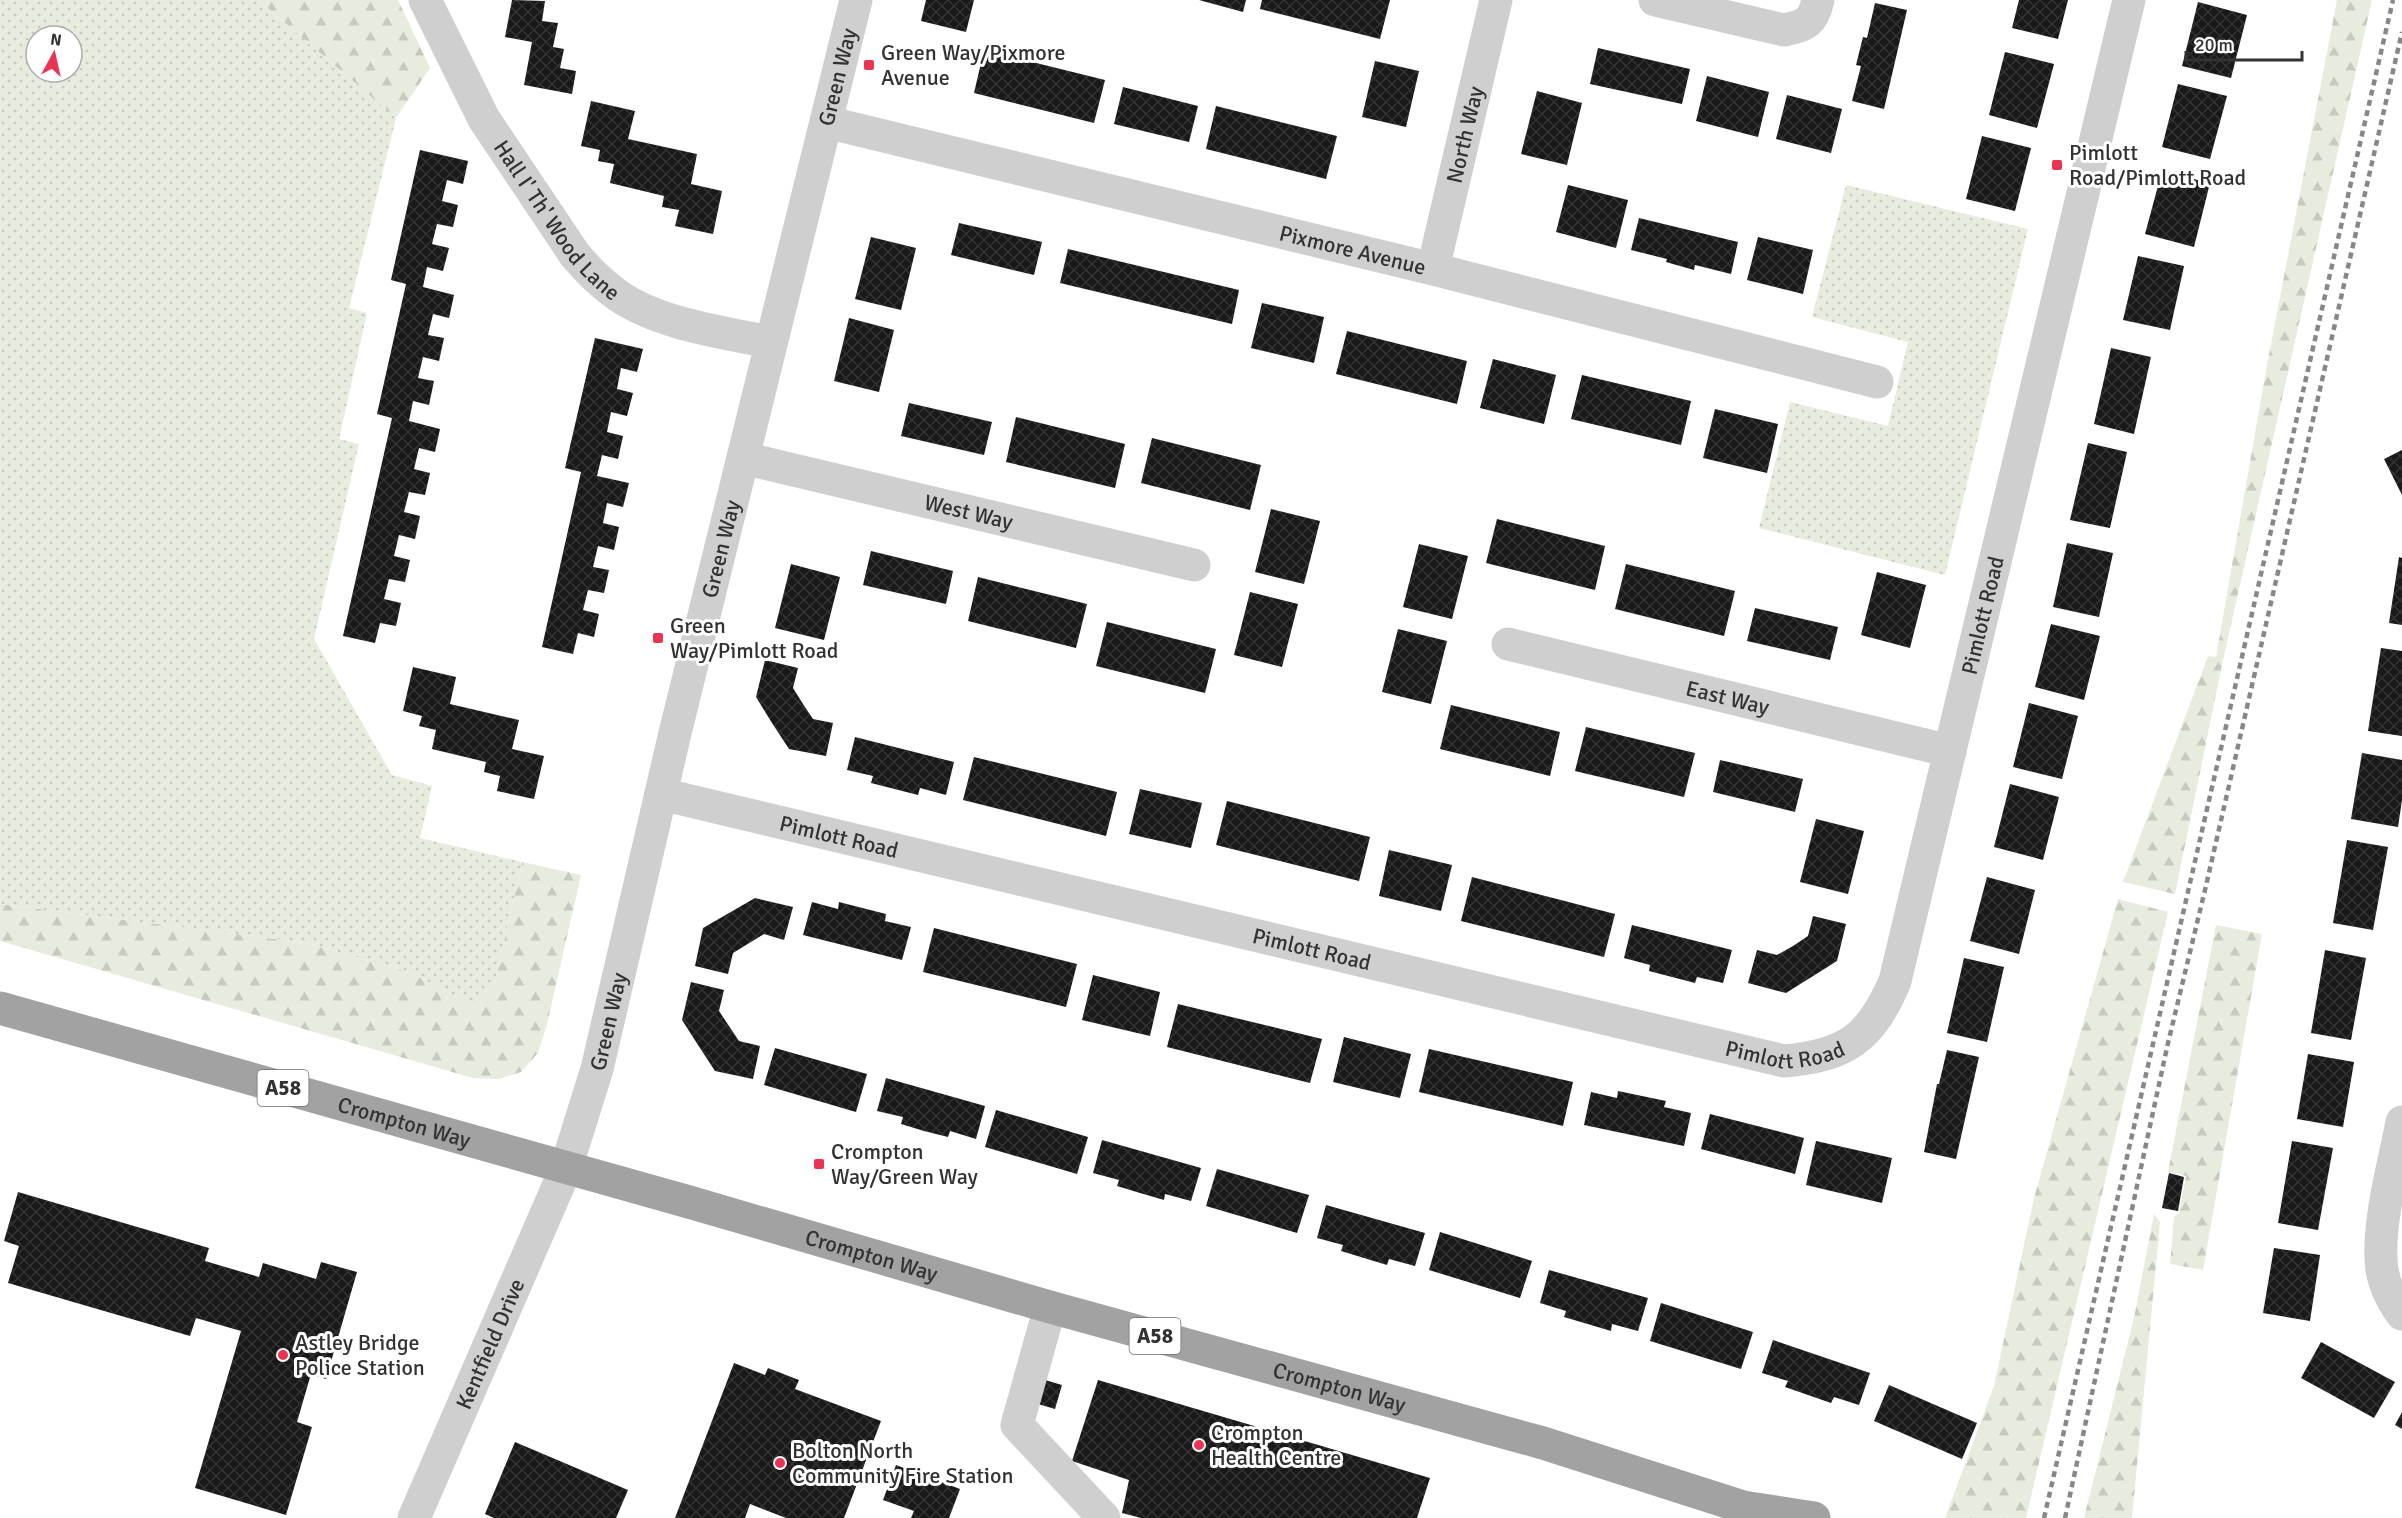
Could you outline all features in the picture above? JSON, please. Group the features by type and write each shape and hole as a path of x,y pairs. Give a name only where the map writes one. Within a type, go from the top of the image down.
{"highway":[{"name":"Crompton Way","path":"0,1008 1050,1307 1544,1443 1750,1512 1814,1518"}],"street":[{"name":"Hall I' Th' Wood Lane","path":"425,0 484,119 584,265 613,292 658,317 770,342"},
{"name":"Green Way","path":"566,1168 597,1069 770,342 856,0"},
{"name":"North Way","path":"1433,268 1496,0"},
{"path":"1655,0 1784,30 1803,27 1815,13 1818,0"},
{"name":"Pimlott Road","path":"661,794 1784,1061 1811,1059 1839,1049 1867,1031 1884,1007 1895,981 2129,0"},
{"name":"Pixmore Avenue","path":"826,123 1433,268 1877,382"},
{"name":"West Way","path":"743,458 1194,565"},
{"name":"East Way","path":"1508,644 1950,751"},
{"path":"2402,1122 2382,1230 2380,1261 2389,1292 2402,1314"},
{"name":"Kentfield Drive","path":"414,1518 566,1168"},
{"path":"1050,1307 1017,1425 1104,1518"}],"green space":[{"path":"0,0 258,0 396,118 349,308 367,313 339,439 359,444 314,639 392,775 432,786 420,838 522,862 493,989 468,1003 409,972 307,943 0,904"},
{"path":"258,0 398,0 430,68 396,118"},
{"path":"2337,0 2372,0 2223,660 2175,894 2123,882 2208,656 2216,657 2267,365"},
{"path":"1846,185 2028,229 1945,575 1759,528 1790,402 1888,426 1908,342 1812,317"},
{"path":"522,862 581,875 547,1024 538,1053 521,1072 499,1079 473,1078 0,941 0,904 307,943 409,972 468,1003 493,989"},
{"path":"2118,899 2168,912 2026,1518 1945,1518 1994,1386 2034,1198"},
{"path":"2216,925 2262,934 2203,1270 2170,1264 2174,1217 2179,1213 2186,1176 2168,1172"},
{"path":"2154,1214 2160,1222 2132,1518 2084,1518 2134,1318"}],"building":[{"path":"512,0 545,1 542,21 558,23 553,47 564,49 560,68 576,71 572,94 524,85 532,42 505,37"},
{"path":"926,0 974,0 966,32 921,21"},
{"path":"1199,0 1246,0 1243,12"},
{"path":"1262,0 1390,0 1380,39 1260,9"},
{"path":"2019,0 2068,0 2058,39 2012,28"},
{"path":"2198,2 2247,15 2231,78 2182,66"},
{"path":"1875,3 1907,10 1884,109 1852,101 1861,66 1856,65 1863,37 1867,38"},
{"path":"1598,48 1690,69 1682,104 1590,84"},
{"path":"984,50 1105,80 1094,123 974,93"},
{"path":"2005,52 2054,64 2037,128 1989,115"},
{"path":"1375,61 1419,71 1406,127 1362,117"},
{"path":"1707,76 1769,92 1758,137 1696,121"},
{"path":"2178,84 2227,96 2210,159 2162,147"},
{"path":"1123,87 1198,106 1189,142 1114,124"},
{"path":"1537,91 1582,103 1567,165 1521,154"},
{"path":"1787,95 1842,109 1831,153 1776,139"},
{"path":"591,101 635,111 628,139 697,154 691,184 722,191 713,234 675,226 679,210 662,207 664,196 610,183 614,164 598,161 600,150 581,146"},
{"path":"1216,106 1337,136 1326,179 1206,149"},
{"path":"1982,136 2031,148 2015,211 1966,199"},
{"path":"420,150 468,161 463,184 447,180 442,201 458,205 453,227 437,224 432,244 449,248 443,271 427,267 423,287 454,295 449,318 433,314 428,335 444,338 439,361 423,357 418,378 434,381 429,405 413,401 409,421 440,429 435,452 419,448 414,469 430,473 425,495 409,492 404,512 420,516 415,539 399,535 394,556 410,560 405,582 389,579 384,599 401,603 396,626 380,623 375,643 343,636 392,418 377,414 406,284 391,280"},
{"path":"2162,171 2210,183 2194,247 2145,234"},
{"path":"1568,185 1628,200 1616,248 1556,232"},
{"path":"1639,218 1738,242 1731,274 1695,265 1694,270 1666,262 1667,259 1631,250"},
{"path":"959,223 1042,242 1034,275 951,255"},
{"path":"871,237 916,248 901,310 855,299"},
{"path":"1758,237 1813,250 1803,294 1747,280"},
{"path":"1068,249 1239,290 1232,324 1060,283"},
{"path":"2138,256 2184,266 2170,330 2123,320"},
{"path":"1262,303 1324,317 1314,363 1251,348"},
{"path":"849,318 894,330 879,392 834,381"},
{"path":"1347,331 1467,361 1457,404 1336,374"},
{"path":"595,338 643,349 637,372 621,368 617,389 633,393 627,416 611,412 607,432 623,436 618,459 602,455 597,476 629,483 623,507 607,503 603,523 619,527 614,550 598,546 593,567 609,570 604,593 588,590 583,610 599,614 594,637 578,633 573,654 542,647 581,472 565,468"},
{"path":"2111,348 2151,357 2134,434 2094,424"},
{"path":"1493,359 1556,375 1544,424 1480,408"},
{"path":"1582,375 1691,401 1681,445 1571,419"},
{"path":"909,403 992,422 984,455 901,436"},
{"path":"1715,409 1778,424 1767,473 1703,458"},
{"path":"1016,417 1125,444 1115,488 1006,462"},
{"path":"1152,438 1261,465 1250,510 1141,483"},
{"path":"2088,443 2127,452 2110,528 2070,520"},
{"path":"2402,450 2402,495 2384,459"},
{"path":"1271,509 1320,521 1304,584 1255,572"},
{"path":"1497,519 1605,546 1595,590 1486,563"},
{"path":"2067,543 2113,553 2099,617 2053,607"},
{"path":"1419,544 1468,556 1452,619 1403,607"},
{"path":"871,551 953,571 946,604 863,585"},
{"path":"2399,557 2402,558 2402,625 2389,623"},
{"path":"791,564 840,577 824,640 775,628"},
{"path":"1626,564 1735,591 1724,636 1615,609"},
{"path":"1877,572 1926,585 1910,648 1861,635"},
{"path":"978,577 1087,604 1076,648 968,621"},
{"path":"1250,592 1298,604 1282,667 1234,655"},
{"path":"1755,608 1838,627 1830,660 1747,641"},
{"path":"1107,622 1216,649 1205,693 1096,666"},
{"path":"2051,624 2100,636 2084,700 2035,687"},
{"path":"1398,629 1447,641 1431,704 1382,692"},
{"path":"2381,648 2402,651 2402,736 2368,731"},
{"path":"765,660 798,668 793,688 803,704 813,719 833,723 826,756 789,749 772,723 756,697"},
{"path":"413,667 456,677 450,704 519,720 512,749 544,756 534,799 497,791 500,776 484,772 486,762 432,749 436,730 419,726 422,716 403,711"},
{"path":"2029,703 2078,716 2062,779 2013,767"},
{"path":"1451,705 1560,732 1550,776 1440,749"},
{"path":"1586,727 1695,753 1684,797 1575,771"},
{"path":"855,737 954,762 946,795 920,788 918,795 871,783 873,776 847,770"},
{"path":"2362,753 2402,760 2402,800 2398,827 2351,819"},
{"path":"974,757 1117,792 1106,836 963,800"},
{"path":"1720,760 1803,779 1795,812 1713,792"},
{"path":"2010,784 2059,797 2043,860 1994,847"},
{"path":"1140,789 1202,803 1191,848 1129,834"},
{"path":"1227,801 1370,837 1359,881 1216,845"},
{"path":"1816,819 1864,831 1848,894 1800,882"},
{"path":"2347,840 2388,847 2373,930 2333,923"},
{"path":"1389,850 1452,865 1441,911 1379,896"},
{"path":"1472,877 1615,914 1604,957 1461,921"},
{"path":"1987,877 2035,890 2019,954 1970,941"},
{"path":"755,898 793,907 784,940 764,934 733,953 728,974 695,966 703,928"},
{"path":"812,902 838,909 839,902 886,914 885,921 911,927 902,960 803,935"},
{"path":"1813,916 1846,924 1837,961 1786,993 1748,983 1757,950 1777,955 1793,946 1808,936"},
{"path":"1632,925 1732,950 1723,983 1697,977 1695,983 1649,971 1650,965 1624,958"},
{"path":"934,928 1077,964 1066,1007 923,972"},
{"path":"2325,950 2366,958 2351,1040 2311,1033"},
{"path":"1964,958 2004,967 1987,1042 1947,1033"},
{"path":"1093,975 1160,992 1150,1036 1082,1020"},
{"path":"691,982 724,990 719,1011 739,1041 760,1046 753,1079 715,1071 682,1020"},
{"path":"1178,1004 1322,1039 1310,1083 1167,1047"},
{"path":"1344,1037 1411,1054 1400,1098 1333,1082"},
{"path":"775,1048 867,1074 856,1112 764,1085"},
{"path":"1429,1049 1573,1082 1563,1126 1419,1092"},
{"path":"1947,1050 1979,1057 1956,1159 1924,1152 1937,1084 1939,1084"},
{"path":"2308,1054 2354,1062 2343,1127 2297,1119"},
{"path":"886,1078 985,1106 976,1139 950,1131 948,1137 924,1131 901,1124 903,1117 877,1111"},
{"path":"1618,1091 1666,1101 1664,1107 1691,1113 1684,1146 1584,1125 1591,1092 1617,1098"},
{"path":"996,1110 1088,1137 1077,1174 985,1147"},
{"path":"1710,1114 1804,1138 1795,1174 1701,1149"},
{"path":"1102,1140 1201,1168 1191,1201 1165,1194 1164,1200 1117,1186 1119,1180 1093,1173"},
{"path":"1816,1141 1892,1158 1882,1203 1806,1185"},
{"path":"2292,1141 2333,1148 2318,1230 2278,1223"},
{"path":"1217,1169 1309,1195 1297,1233 1206,1206"},
{"path":"2169,1173 2184,1177 2178,1211 2162,1208"},
{"name":"Astley Bridge Police Station","path":"18,1192 209,1248 205,1261 259,1277 263,1263 316,1279 321,1262 357,1272 326,1379 311,1374 297,1422 312,1427 286,1515 195,1488 241,1331 196,1318 190,1336 8,1283 19,1246 4,1241"},
{"path":"1326,1205 1425,1233 1415,1266 1389,1259 1387,1265 1341,1251 1343,1245 1317,1238"},
{"path":"1440,1232 1532,1261 1520,1298 1429,1270"},
{"path":"2274,1248 2320,1255 2310,1321 2263,1313"},
{"path":"1549,1270 1648,1298 1638,1331 1612,1324 1611,1331 1564,1317 1566,1311 1540,1303"},
{"path":"1661,1303 1753,1332 1741,1369 1650,1341"},
{"path":"1773,1340 1870,1373 1859,1405 1834,1397 1831,1403 1785,1387 1788,1381 1762,1373"},
{"path":"2321,1342 2395,1382 2374,1418 2301,1378"},
{"name":"Bolton North Community Fire Station","path":"734,1363 765,1375 768,1368 799,1380 795,1389 881,1421 844,1518 786,1518 750,1504 745,1518 675,1518"},
{"path":"1045,1380 1062,1385 1055,1409 1038,1404"},
{"name":"Crompton Health Centre","path":"1098,1380 1430,1478 1417,1518 1141,1518 1122,1513 1129,1480 1072,1461"},
{"path":"1889,1385 1977,1423 1962,1459 1874,1421"},
{"path":"2402,1412 2402,1429 2395,1425"},
{"path":"515,1442 628,1490 616,1518 494,1518 485,1514"},
{"path":"896,1465 960,1489 949,1518 911,1518 914,1511 883,1500"}],"railway":[{"path":"2044,1518 2393,0"},
{"path":"2065,1518 2168,1043 2402,32"}],"place":[{"name":"Green Way/Pixmore Avenue","path":"869,65"},
{"name":"Pimlott Road/Pimlott Road","path":"2057,165"},
{"name":"Green Way/Pimlott Road","path":"658,638"},
{"name":"Crompton Way/Green Way","path":"819,1164"},
{"name":"Astley Bridge Police Station","path":"283,1355"},
{"name":"Crompton Health Centre","path":"1199,1445"},
{"name":"Bolton North Community Fire Station","path":"780,1463"}]}
